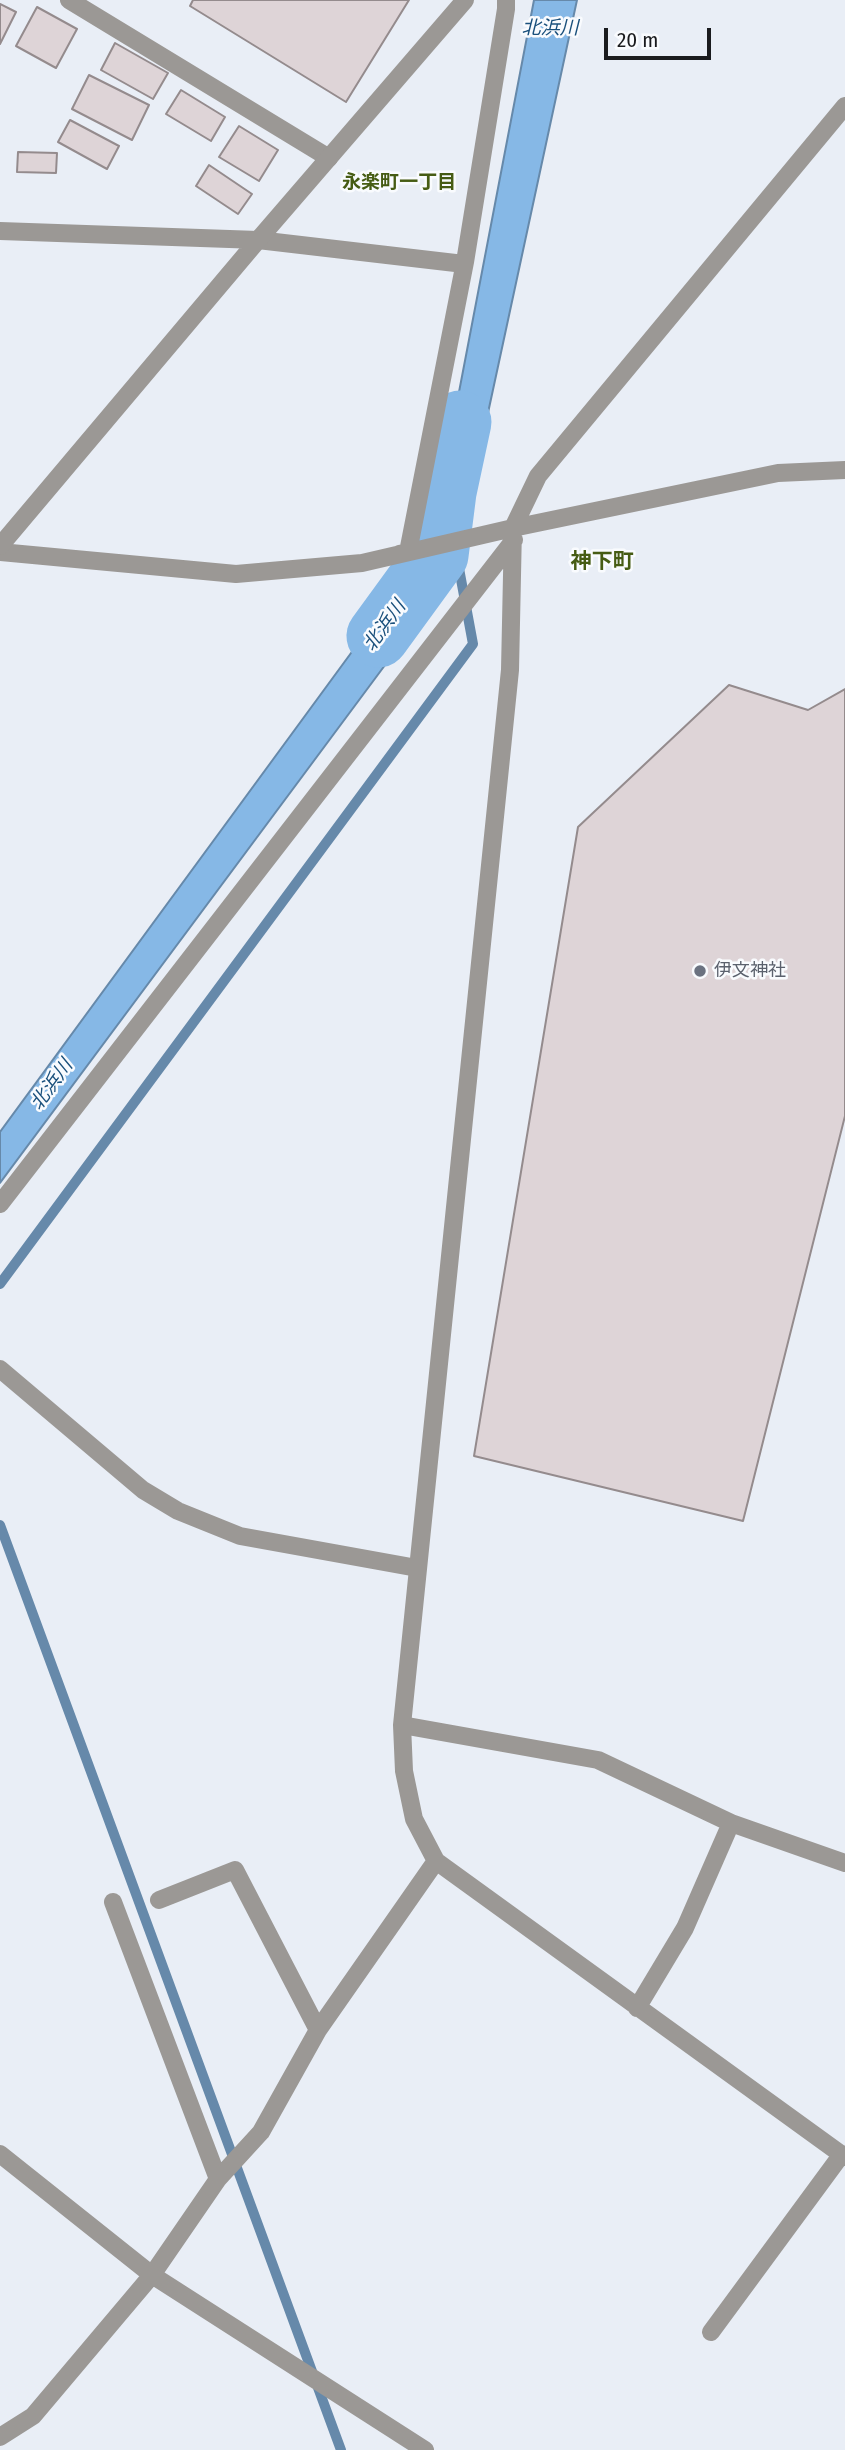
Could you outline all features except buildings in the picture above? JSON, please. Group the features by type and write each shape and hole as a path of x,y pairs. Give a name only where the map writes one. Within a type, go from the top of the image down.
{"street":[{"path":"69,0 329,158"},
{"path":"0,549 258,240 465,0"},
{"path":"402,554 464,264 506,0"},
{"path":"0,1203 514,534 538,476 845,106"},
{"path":"0,231 258,240 464,264"},
{"path":"0,549 236,573 362,562 488,536 514,534 778,473 845,470"},
{"path":"514,534 510,670 417,1568 402,1725 404,1771 414,1819 436,1861 843,2156 710,2332"},
{"path":"0,1369 143,1490 178,1511 240,1536 417,1568"},
{"path":"402,1725 598,1760 731,1823 845,1863"},
{"path":"637,2008 685,1928 731,1823"},
{"path":"0,2437 33,2416 152,2275 218,2179 261,2132 318,2030 436,1861"},
{"path":"159,1900 235,1870 318,2030"},
{"path":"113,1902 218,2179"},
{"path":"0,2154 152,2275 425,2450"}],"water":[{"name":"北浜川","path":"534,0 577,0 469,501 437,507"},
{"name":"北浜川","path":"417,563 452,575 0,1183 0,1132"}],"waterway":[{"name":"北浜川","path":"378,636 437,555 445,492 460,422"},
{"path":"0,1284 473,644 445,493"},
{"path":"0,1525 341,2450"}],"place":[{"name":"伊文神社","path":"700,971"}],"district":[{"name":"永楽町一丁目","path":"399,183"},
{"name":"神下町","path":"602,562"}]}
